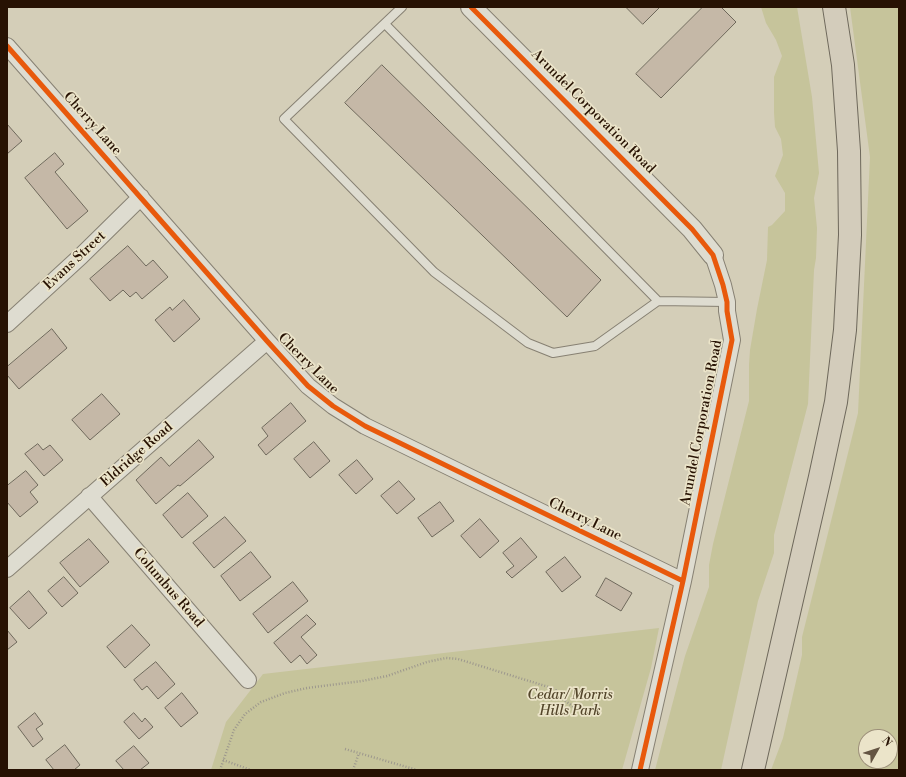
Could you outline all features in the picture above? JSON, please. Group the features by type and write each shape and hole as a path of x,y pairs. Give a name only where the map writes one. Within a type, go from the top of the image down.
{"highway":[{"path":"752,770 836,402 845,330 850,235 849,151 843,65 834,7"}],"street":[{"name":"Arundel Corporation Road","path":"471,7 692,228 713,255 724,285 732,340 683,581 640,770"},
{"name":"Cherry Lane","path":"7,46 267,341 308,386 333,406 365,426 683,581"},
{"name":"Evans Street","path":"7,324 81,256 141,197"},
{"name":"Eldridge Road","path":"7,569 267,341"},
{"name":"Columbus Road","path":"89,496 248,680"}],"lane":[{"path":"402,7 284,118 434,272 528,343 553,353 595,346 658,301 727,302"},
{"path":"385,24 658,301"}],"path":[{"path":"220,770 234,730 245,714 261,702 285,693 307,688 362,681 387,676 427,662 446,658 458,659 555,690 560,697 579,711"},
{"path":"345,749 417,770"},
{"path":"353,770 359,753"},
{"path":"223,760 251,770"}],"green space":[{"path":"761,7 797,7 812,97 819,173 814,198 817,228 808,404 774,535 774,553 758,601 721,770 655,770 685,656 709,587 709,565 713,544 749,401 750,350 767,260 768,227 772,225 785,211 785,193 775,176 783,155 781,139 775,127 774,77 782,56 776,40 766,23"},
{"path":"850,7 899,7 899,770 771,770 783,738 802,655 802,637 858,413 870,157"},
{"name":"Cedar/ Morris Hills Park","path":"659,628 651,668 622,770 211,770 226,722 263,674"}],"building":[{"path":"626,7 660,7 643,24"},
{"path":"703,7 721,7 736,22 661,98 636,74"},
{"path":"382,65 601,280 567,317 345,103"},
{"path":"7,124 22,141 7,154"},
{"path":"55,153 64,164 55,172 88,211 67,229 25,178"},
{"path":"128,246 146,266 153,260 168,277 142,299 136,292 130,297 123,290 110,301 90,279"},
{"path":"184,300 200,319 174,342 155,320 170,307 172,310"},
{"path":"52,329 67,348 19,389 7,375 7,367"},
{"path":"102,394 120,414 90,440 72,420"},
{"path":"291,403 306,421 266,455 258,445 268,436 262,428"},
{"path":"199,440 214,457 156,504 136,480 161,457 169,466"},
{"path":"314,442 330,461 310,478 294,459"},
{"path":"38,444 43,450 50,445 63,460 44,476 25,454"},
{"path":"357,460 373,479 356,494 339,475"},
{"path":"26,471 38,485 30,492 38,502 20,517 7,502 7,486"},
{"path":"399,481 415,499 397,514 381,496"},
{"path":"188,493 208,516 182,538 163,515"},
{"path":"440,502 454,521 432,537 418,518"},
{"path":"225,517 246,541 214,568 193,543"},
{"path":"480,519 499,541 480,558 461,536"},
{"path":"521,538 537,557 512,578 506,572 514,566 503,553"},
{"path":"89,539 109,562 80,587 60,563"},
{"path":"251,552 271,577 240,601 221,576"},
{"path":"565,557 581,577 562,592 546,572"},
{"path":"64,577 78,593 62,607 48,591"},
{"path":"606,578 632,593 621,611 596,596"},
{"path":"293,582 308,601 268,633 253,614"},
{"path":"29,591 47,613 29,629 10,608"},
{"path":"307,615 316,624 301,637 317,655 307,664 300,655 291,663 274,643"},
{"path":"132,625 150,645 125,668 107,647"},
{"path":"7,630 17,642 7,650"},
{"path":"156,662 175,684 158,699 147,686 142,690 134,680"},
{"path":"182,693 198,713 181,727 165,708"},
{"path":"35,713 43,724 36,729 43,739 33,747 18,727"},
{"path":"134,713 142,722 145,718 153,727 139,739 124,722"},
{"path":"65,745 80,765 74,770 54,770 46,760"},
{"path":"134,746 149,763 140,770 124,770 116,761"}],"cycle path":[{"path":"471,7 692,229 713,255 727,302 732,340 683,581 640,770"},
{"path":"7,46 267,341 308,386 333,406 365,426 683,581"}]}
